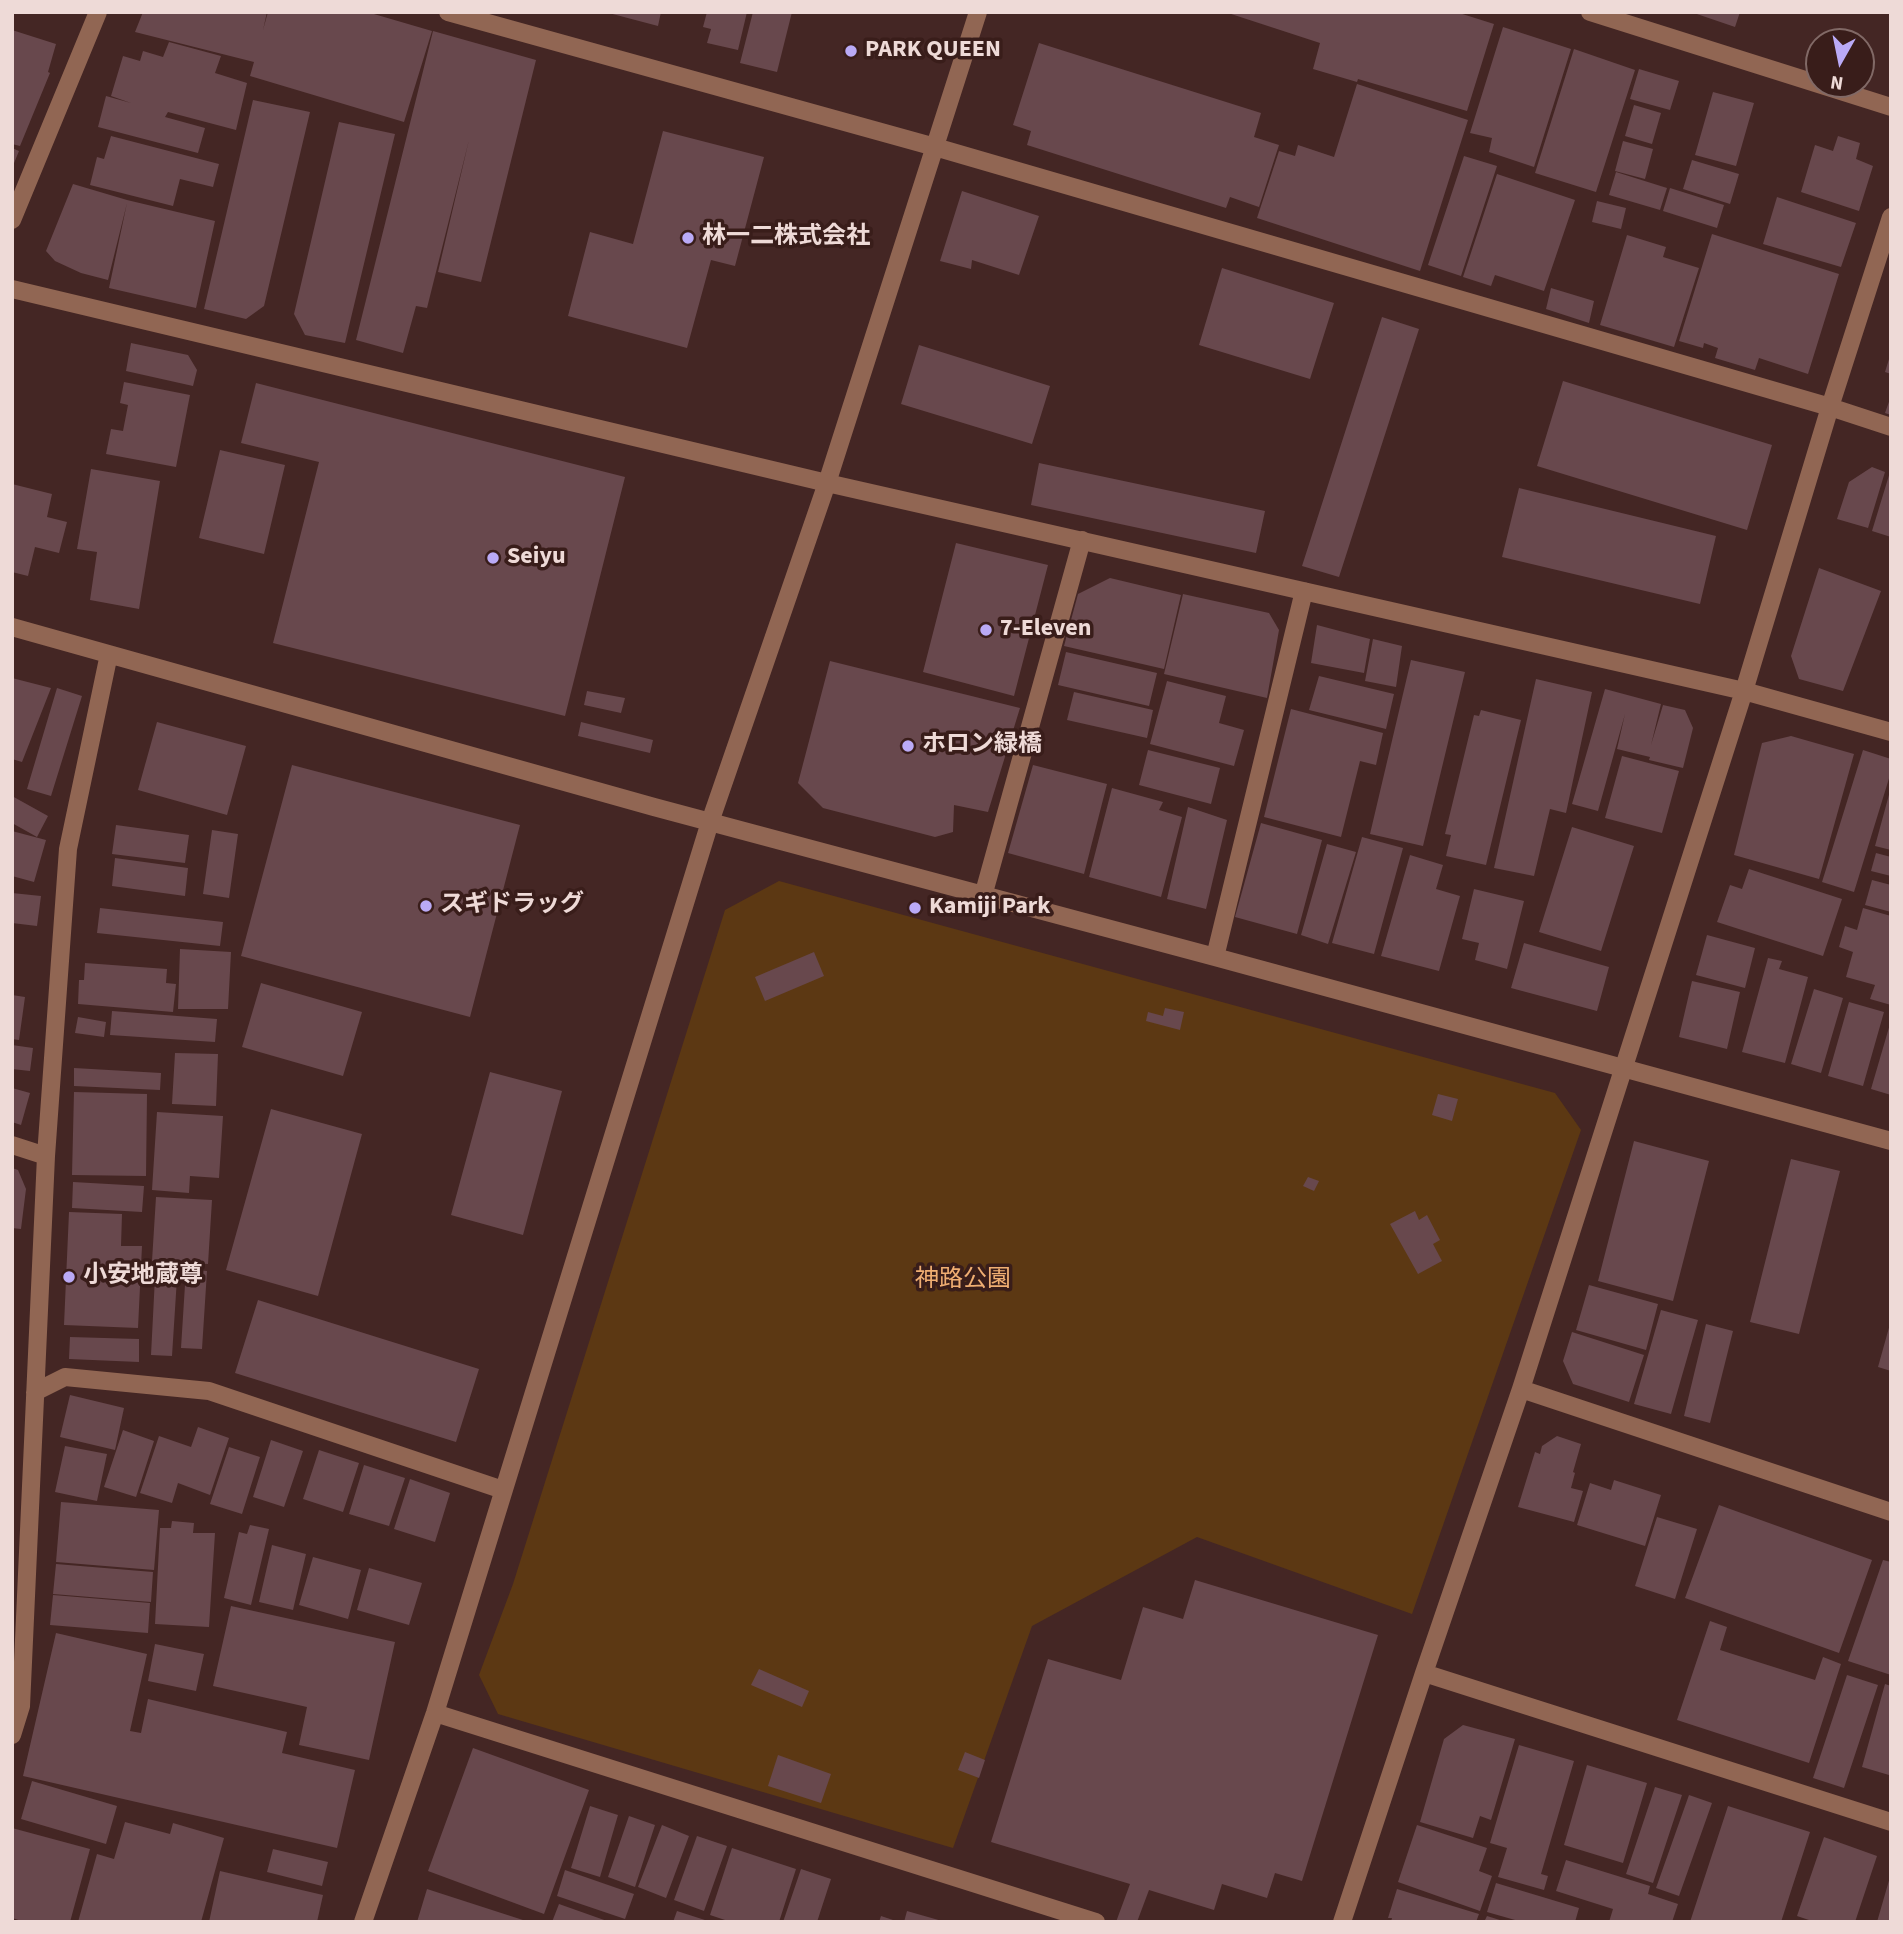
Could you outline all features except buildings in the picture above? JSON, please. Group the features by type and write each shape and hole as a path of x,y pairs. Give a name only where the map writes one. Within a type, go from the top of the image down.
{"street":[{"path":"12,220 98,12"},
{"path":"448,12 935,147 1891,427"},
{"path":"363,1922 435,1713 710,822 827,483 978,12"},
{"path":"1590,12 1891,107"},
{"path":"1342,1922 1521,1389 1744,691 1891,217"},
{"path":"12,289 827,483 1744,691 1891,732"},
{"path":"983,896 1083,540"},
{"path":"1215,957 1304,591"},
{"path":"12,627 710,822 1891,1141"},
{"path":"12,1735 21,1706 46,1156 68,849 109,654"},
{"path":"12,1145 46,1156"},
{"path":"35,1392 65,1377 209,1391 503,1490"},
{"path":"1521,1389 1891,1512"},
{"path":"1424,1673 1891,1822"},
{"path":"435,1713 1096,1922"}],"green space":[{"name":"神路公園","path":"779,881 1555,1093 1581,1130 1412,1614 1197,1537 1032,1626 953,1848 498,1714 479,1675 513,1584 725,910"}],"place":[{"name":"PARK QUEEN","path":"851,51"},
{"name":"林一二株式会社","path":"688,238"},
{"name":"Seiyu","path":"493,558"},
{"name":"7-Eleven","path":"986,630"},
{"name":"ホロン緑橋","path":"908,746"},
{"name":"スギドラッグ","path":"426,906"},
{"name":"Kamiji Park","path":"915,908"},
{"name":"小安地蔵尊","path":"69,1277"}]}
